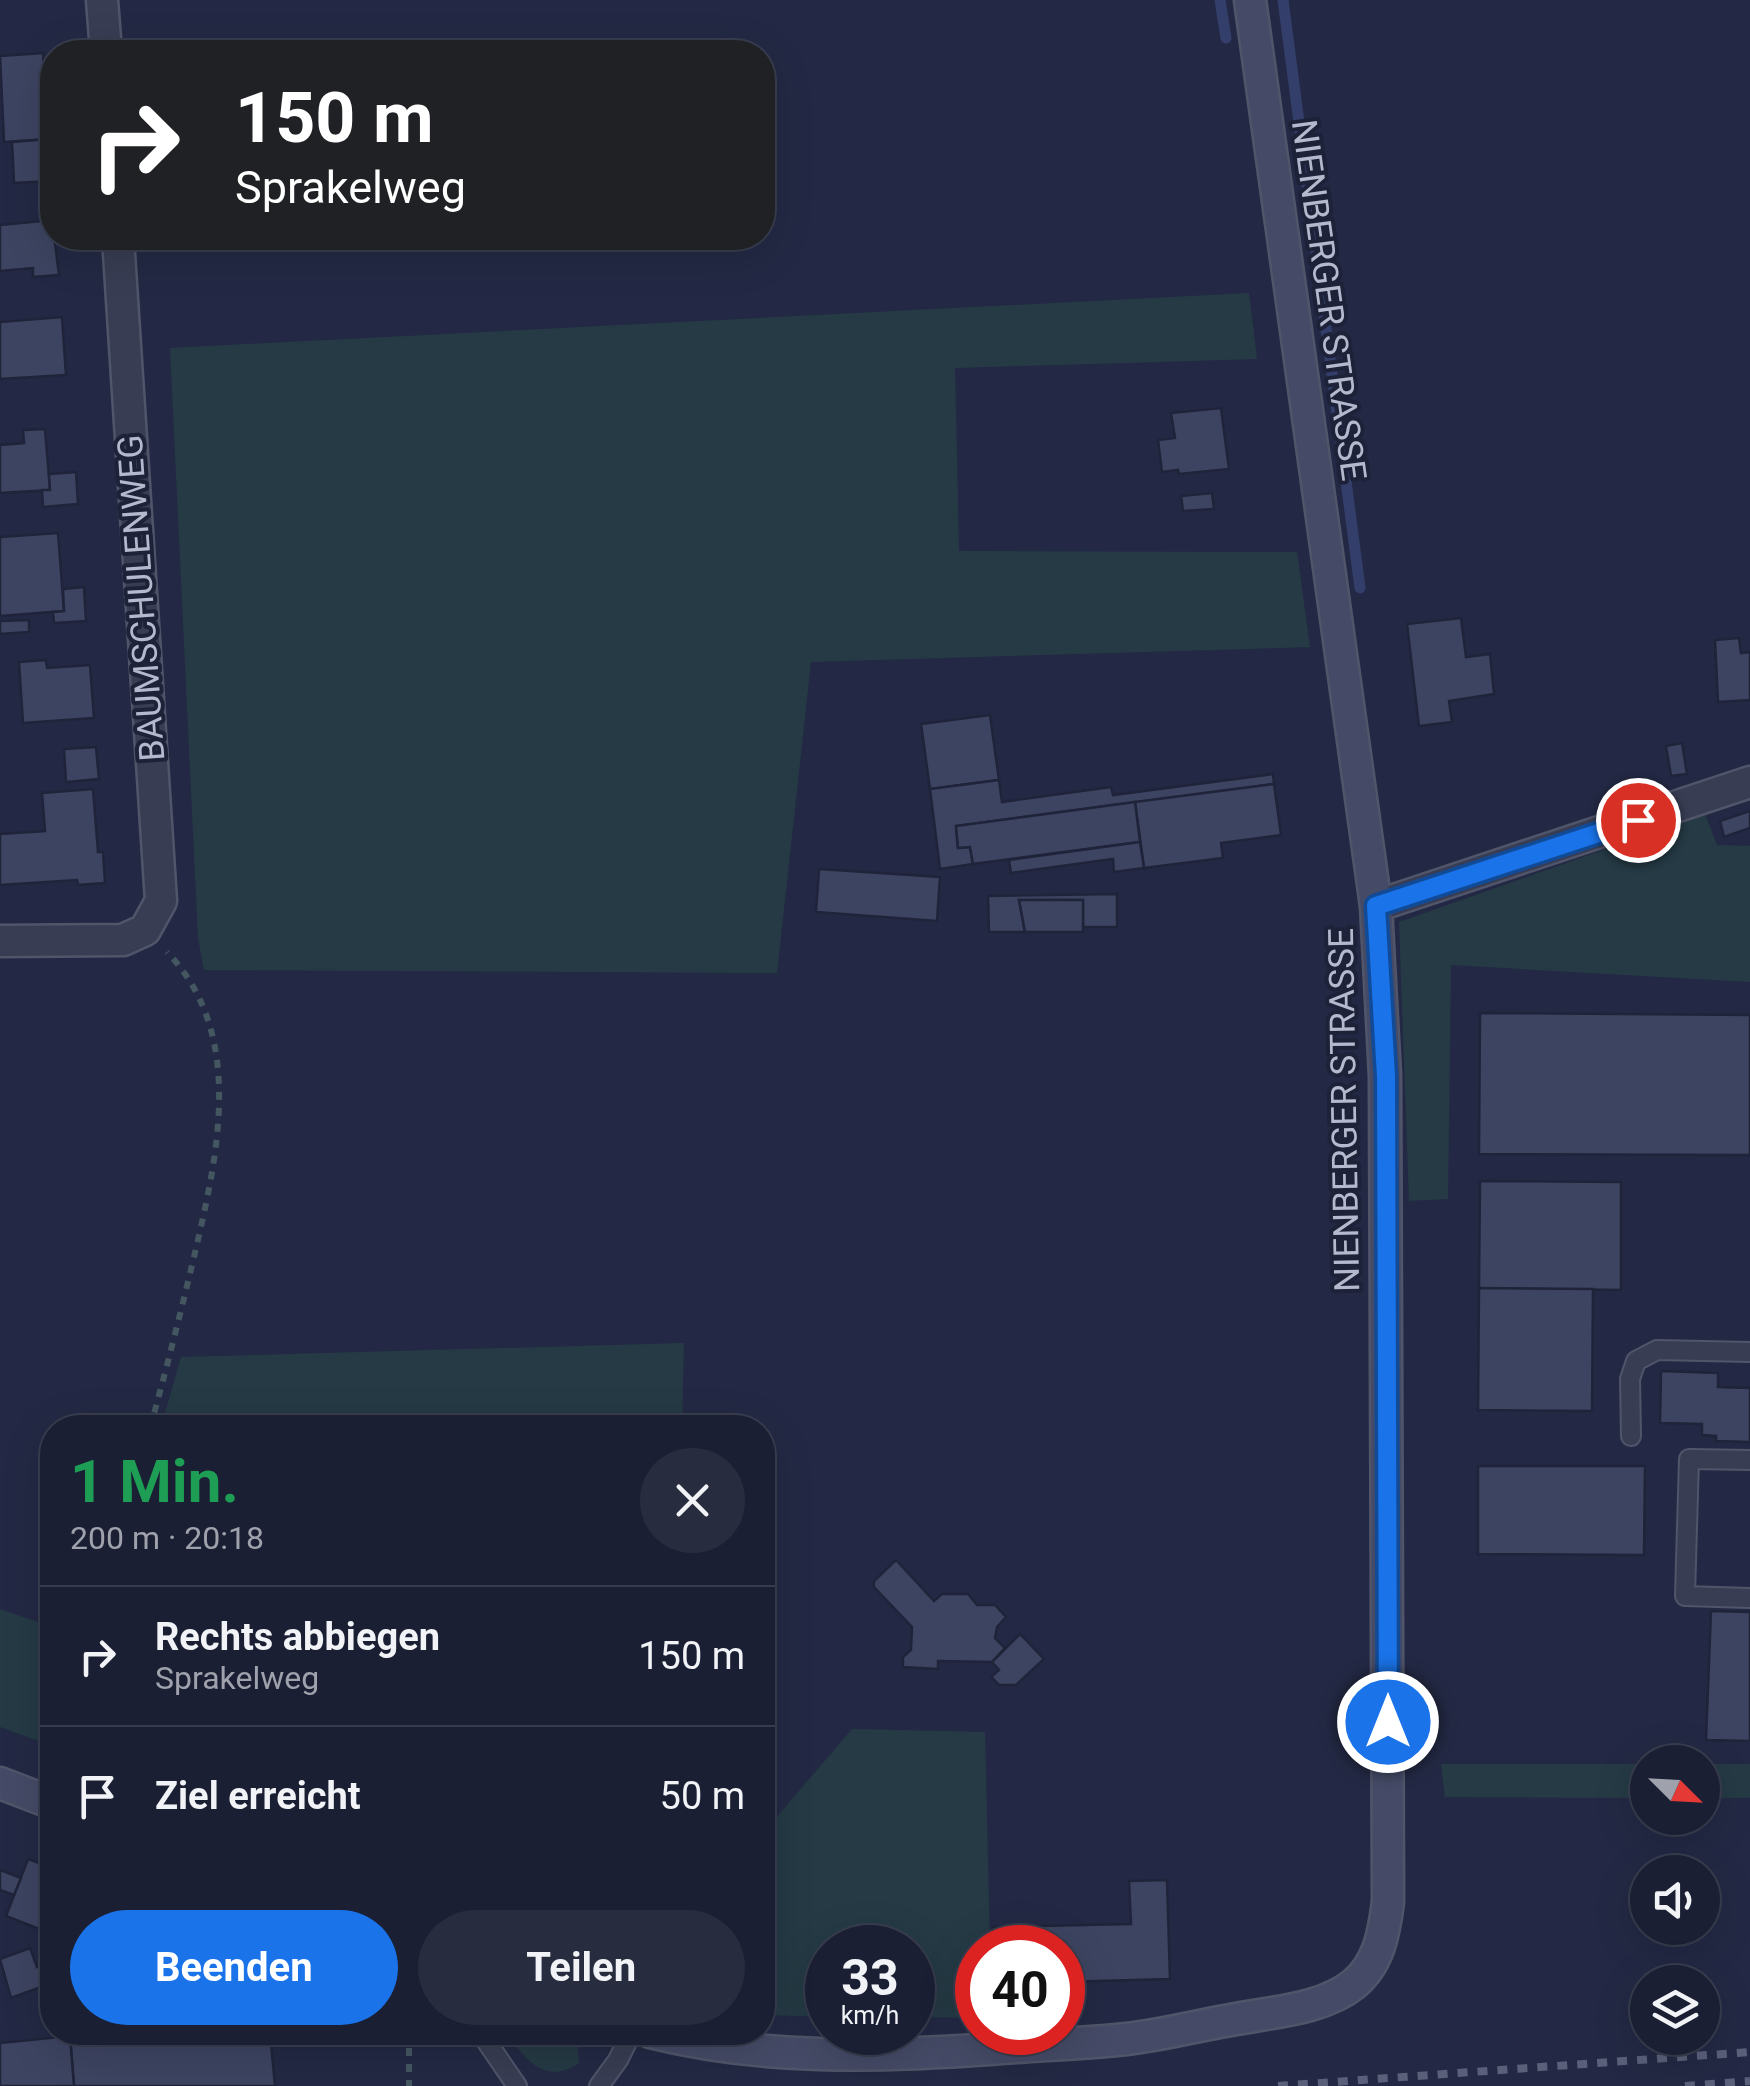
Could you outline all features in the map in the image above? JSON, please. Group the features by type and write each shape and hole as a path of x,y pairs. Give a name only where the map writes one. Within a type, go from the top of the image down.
{"street":[{"path":"102,0 105,40"},
{"name":"NIENBERGER STRASSE","path":"708,2045 819,2054 922,2054 1129,2038 1298,2007 1327,1998 1352,1985 1369,1967 1384,1938 1388,1902 1386,1076 1376,906 1250,0"},
{"name":"BAUMSCHULENWEG","path":"119,250 161,901 134,935"},
{"path":"1376,906 1750,782"},
{"path":"0,942 134,935"},
{"path":"0,1783 40,1799"}],"lane":[{"path":"1631,1436 1630,1379 1636,1361 1657,1350 1750,1352"},
{"path":"1750,1460 1689,1459 1685,1596 1750,1598"},
{"path":"489,2045 517,2086"},
{"path":"599,2086 626,2045"}],"path":[{"path":"134,935 176,962 203,1008 220,1093 212,1186 154,1415"},
{"path":"409,2045 409,2086"}],"shaded area":[{"path":"1249,293 1257,359 955,368 959,551 1297,552 1310,647 811,662 777,973 204,970 198,938 170,348"},
{"path":"1705,814 1717,845 1750,846 1750,982 1451,965 1448,1199 1409,1201 1399,922"},
{"path":"684,1343 682,1415 164,1415 181,1357"},
{"path":"0,1609 40,1623 40,1742 0,1727"},
{"path":"852,1729 985,1732 989,1925 955,1925 955,2018 935,2017 935,1925 805,1925 805,2016 775,2015 775,1819"},
{"path":"1441,1764 1630,1764 1630,1798 1445,1797"},
{"path":"1720,1764 1750,1764 1750,1798 1720,1798"},
{"path":"516,2045 577,2045 579,2063 556,2072 546,2071"}],"building":[{"path":"40,53 40,140 4,142 0,56"},
{"path":"40,140 40,182 14,183 12,142"},
{"path":"40,221 40,250 56,250 59,275 33,277 33,268 0,271 0,225"},
{"path":"62,317 66,375 0,379 0,322"},
{"path":"1221,408 1229,469 1162,472 1158,440 1175,438 1171,413"},
{"path":"45,429 50,490 0,493 0,445 24,443 23,430"},
{"path":"76,472 78,504 43,507 42,490 50,490 49,474"},
{"path":"1212,493 1214,509 1183,511 1181,496"},
{"path":"58,533 64,611 0,616 0,537"},
{"path":"84,587 86,621 54,623 53,612 64,611 63,589"},
{"path":"1461,618 1466,657 1490,654 1494,694 1449,701 1452,722 1419,726 1407,624"},
{"path":"29,620 29,632 0,634 0,621"},
{"path":"1739,638 1741,653 1750,652 1750,700 1718,702 1715,640"},
{"path":"46,660 47,668 90,665 94,718 23,723 19,662"},
{"path":"990,715 999,780 930,789 921,724"},
{"path":"1682,743 1687,774 1671,776 1666,746"},
{"path":"96,747 99,779 66,782 64,749"},
{"path":"1273,774 1274,784 956,826 958,848 970,847 973,864 940,869 930,789 999,780 1002,802 1111,787 1113,795"},
{"path":"1274,784 1281,835 1221,843 1223,858 1144,868 1135,802"},
{"path":"93,789 98,852 103,852 105,883 78,885 77,880 0,885 0,834 45,831 42,793"},
{"path":"1135,802 1140,842 973,864 970,847 958,848 956,826"},
{"path":"1750,811 1750,828 1724,837 1720,821"},
{"path":"1140,842 1144,868 1114,872 1113,859 1011,873 1009,860"},
{"path":"819,869 940,877 937,921 816,912"},
{"path":"1117,894 1117,927 1083,927 1083,900 1019,900 1025,932 989,932 988,896"},
{"path":"1019,900 1083,900 1083,932 1025,932"},
{"path":"1480,1013 1750,1015 1750,1155 1479,1154"},
{"path":"1480,1181 1621,1182 1621,1290 1479,1288"},
{"path":"1479,1288 1593,1289 1592,1411 1478,1410"},
{"path":"1661,1371 1718,1373 1718,1387 1750,1388 1750,1442 1716,1441 1716,1436 1702,1435 1702,1424 1660,1423"},
{"path":"1478,1466 1645,1466 1644,1555 1478,1554"},
{"path":"896,1560 934,1601 942,1594 968,1594 977,1605 995,1605 1006,1617 997,1627 995,1638 1005,1648 992,1662 938,1661 938,1669 903,1667 903,1657 911,1650 912,1627 874,1587 874,1581"},
{"path":"1711,1611 1750,1612 1750,1741 1706,1740"},
{"path":"1020,1634 1044,1659 1016,1685 999,1685 991,1677 999,1670 992,1662"},
{"path":"28,1859 40,1863 40,1929 6,1916"},
{"path":"0,1870 21,1878 14,1895 0,1890"},
{"path":"1167,1880 1170,1979 1085,1981 1085,1925 1131,1924 1129,1881"},
{"path":"30,1948 37,1967 40,1966 40,1987 11,1998 0,1959"},
{"path":"40,2039 40,2045 71,2045 74,2086 0,2086 0,2043"},
{"path":"71,2045 271,2045 275,2086 74,2086"}],"waterway":[{"path":"1220,0 1226,38"},
{"path":"1283,0 1360,588"}],"railway":[{"path":"1278,2086 1750,2052"},
{"path":"1685,2086 1750,2081"}],"route":[{"path":"1388,1722 1386,1076 1376,906 1638,820"}]}
